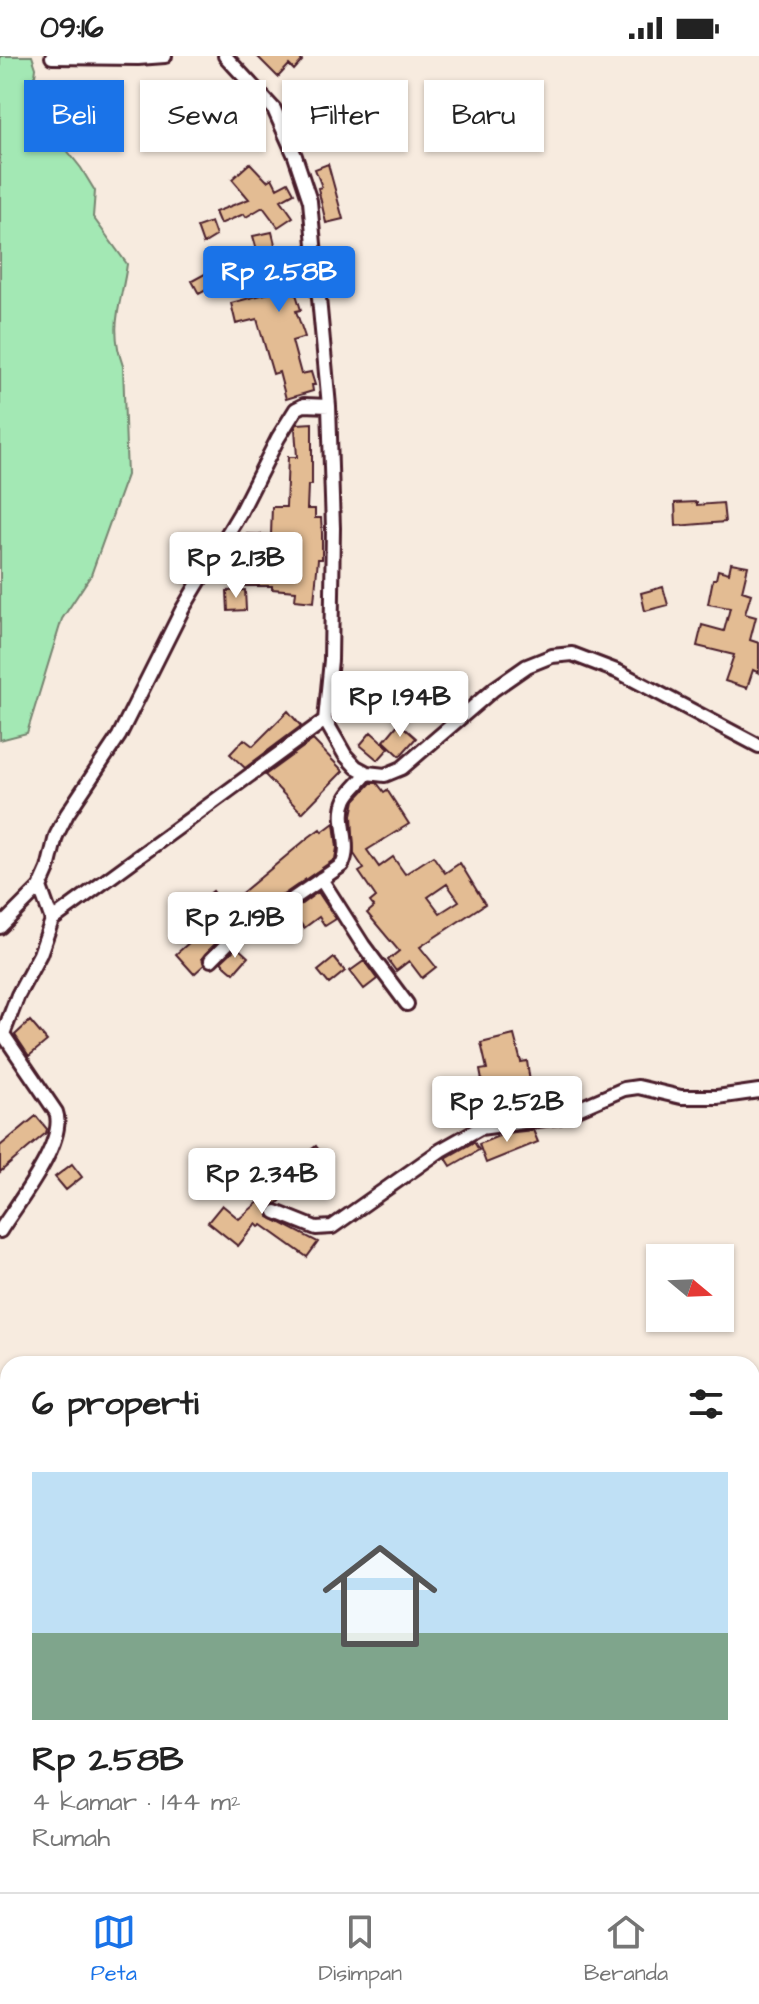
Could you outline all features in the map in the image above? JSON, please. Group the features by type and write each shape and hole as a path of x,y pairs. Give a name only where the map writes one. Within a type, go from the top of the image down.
{"street":[{"path":"52,57 165,56"},
{"path":"225,56 274,109 295,156 310,201 329,406 333,528 331,660 325,720 345,755 367,773 385,775 402,768 494,689 527,666 552,656 572,654 619,672 759,746"},
{"path":"0,927 40,887 56,836 67,814 119,736 182,610 240,513 296,409 304,405 329,406"},
{"path":"0,1231 41,1169 59,1124 56,1112 1,1036 40,954 52,920 325,720"},
{"path":"211,960 250,923 337,870 345,860 347,844 343,808 347,796 367,773"},
{"path":"321,879 363,945 407,1004"},
{"path":"40,887 52,920"},
{"path":"276,1212 316,1228 332,1227 472,1131 559,1117 624,1089 649,1087 681,1097 759,1091"}],"green space":[{"path":"0,56 32,56 36,68 34,80 24,80 24,152 68,152 95,191 93,217 127,264 116,326 123,366 127,475 91,575 62,619 27,733 0,740"}],"building":[{"path":"257,56 298,56 302,61 294,70 289,65 278,77"},
{"path":"250,163 267,181 272,178 277,188 288,182 294,193 281,200 293,217 278,227 263,207 246,217 244,214 220,224 215,212 249,199 232,179"},
{"path":"328,164 343,219 326,223 318,188 322,187 315,169"},
{"path":"211,222 216,236 203,244 197,227"},
{"path":"272,232 278,257 298,252 309,290 296,294 301,310 296,311 305,337 292,341 301,374 311,372 315,385 312,385 313,391 286,399 279,372 273,374 257,319 236,324 231,303 269,293 253,236"},
{"path":"212,270 219,283 199,294 192,281"},
{"path":"312,423 312,485 308,485 307,509 315,509 315,518 321,518 322,533 322,559 318,559 314,602 295,600 296,591 272,589 272,586 237,586 237,566 246,566 247,534 271,535 272,507 286,507 288,457 297,457 295,428 297,424"},
{"path":"697,502 697,505 723,503 725,522 676,526 675,503"},
{"path":"731,563 748,566 742,591 751,594 745,614 756,617 750,640 759,643 759,673 753,670 747,688 725,681 734,655 697,646 702,625 724,631 730,608 708,604 718,570 729,573"},
{"path":"663,587 668,605 645,611 641,593"},
{"path":"245,590 246,610 228,611 227,591"},
{"path":"288,711 301,726 245,768 230,754 244,739 253,746"},
{"path":"399,723 416,738 400,756 384,741"},
{"path":"371,732 389,748 378,760 360,745"},
{"path":"313,740 343,771 302,813 265,775"},
{"path":"371,783 377,783 384,792 387,790 409,824 367,850 379,867 393,857 405,874 433,856 445,873 460,863 485,904 420,947 436,967 422,978 409,961 396,971 388,960 399,951 367,913 374,907 370,902 376,897 359,872 364,869 354,854 352,815 355,800","holes":["447,884 459,901 440,913 428,897"]},
{"path":"334,823 335,859 240,920 205,954 202,958 204,965 194,974 176,954 199,934 189,921 204,909 199,902 213,891 225,907 309,837"},
{"path":"318,892 336,919 325,926 319,917 304,928 292,911"},
{"path":"237,947 248,957 234,973 221,962"},
{"path":"334,958 345,971 329,984 318,971"},
{"path":"364,961 377,979 364,989 350,971"},
{"path":"30,1021 47,1041 29,1056 15,1035"},
{"path":"514,1035 521,1062 527,1061 530,1082 484,1091 480,1070 487,1069 481,1043"},
{"path":"36,1116 47,1129 46,1133 0,1172 0,1146"},
{"path":"533,1130 538,1142 486,1163 479,1144 506,1133"},
{"path":"474,1142 479,1150 451,1166 446,1158"},
{"path":"316,1146 327,1160 306,1176 295,1162"},
{"path":"266,1163 290,1191 278,1203 270,1205 269,1217 318,1242 307,1257 262,1225 259,1227 256,1224 238,1246 208,1222 222,1205 239,1219 269,1193 253,1175"},
{"path":"72,1164 82,1177 66,1190 55,1177"}]}
